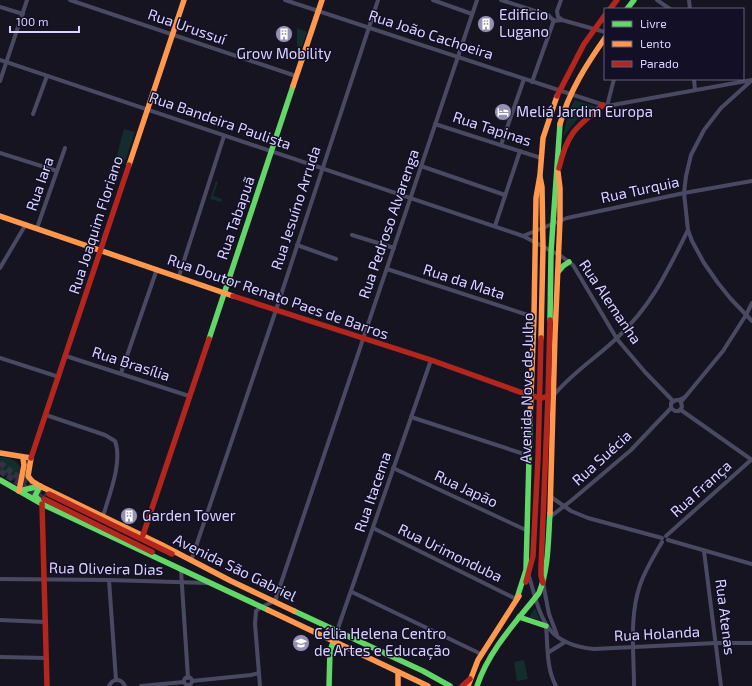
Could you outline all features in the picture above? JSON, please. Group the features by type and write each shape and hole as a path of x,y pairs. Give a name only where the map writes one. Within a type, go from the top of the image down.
{"main road":[{"name":"Rua Joaquim Floriano","path":"31,458 184,0"},
{"name":"Rua Tabapuã","path":"143,535 322,0"},
{"path":"611,8 617,0"},
{"path":"628,8 634,0"},
{"name":"Avenida Nove de Julho","path":"516,599 526,570 536,243 536,198 541,158 545,132 559,91 575,59 604,17"},
{"name":"Avenida Nove de Julho","path":"477,686 482,671 491,655 519,617 536,598 543,583 547,564 551,497 551,252 559,128 563,111 577,79 604,39"},
{"path":"557,172 563,150 571,134 583,120 605,106"},
{"name":"Avenida Nove de Julho","path":"543,583 541,574 551,396 554,384 560,220 560,188 557,172"},
{"name":"Avenida Nove de Julho","path":"468,686 482,654 521,593 528,576 533,556 538,459 538,398 543,246 542,187 540,175"},
{"name":"Rua Doutor Renato Paes de Barros","path":"0,216 276,310 431,360 531,396 538,398 551,396"},
{"path":"558,272 563,266 570,262"},
{"path":"0,453 31,458"},
{"path":"24,458 19,491 40,486"},
{"name":"Avenida São Gabriel","path":"31,458 28,476 32,481 40,486 143,535 190,560 423,671 450,686"},
{"name":"Avenida São Gabriel","path":"0,480 19,491 181,570 203,579 428,686"},
{"path":"40,486 35,497 41,501 154,553 203,579"},
{"path":"47,494 165,551 190,560"},
{"path":"43,502 47,686"},
{"path":"519,617 546,626"},
{"path":"329,686 329,650 331,641 337,631"},
{"path":"398,672 398,686"},
{"path":"462,686 470,679"}],"street":[{"path":"0,81 27,0"},
{"name":"Rua Urussuí","path":"70,0 296,76"},
{"name":"Rua João Cachoeira","path":"285,0 559,91 570,93 605,106"},
{"name":"Rua Jesuíno Arruda","path":"190,560 276,310 378,0"},
{"path":"433,0 472,14"},
{"name":"Rua Pedroso Alvarenga","path":"275,601 477,0"},
{"path":"501,0 556,19 604,32"},
{"path":"532,82 556,19 561,0"},
{"path":"657,0 669,8"},
{"path":"0,7 23,14"},
{"name":"Rua Bandeira Paulista","path":"0,60 224,136 411,197 523,236 536,243"},
{"path":"33,114 47,76"},
{"path":"501,145 524,79"},
{"path":"614,80 605,106 752,80"},
{"path":"694,80 695,90"},
{"path":"752,80 721,108 704,130 691,155 684,193 688,230 692,241 704,263 726,293 752,321"},
{"name":"Rua Tapinas","path":"435,124 541,158"},
{"path":"179,276 224,136"},
{"name":"Rua Iara","path":"37,228 65,148"},
{"path":"495,226 520,151"},
{"path":"0,153 57,171"},
{"path":"421,166 505,195"},
{"name":"Rua Turquia","path":"536,230 560,220 684,193 752,181"},
{"path":"0,268 26,224"},
{"path":"523,236 536,230"},
{"path":"551,396 617,338 639,315 660,287 688,230"},
{"path":"352,235 394,248"},
{"name":"Rua Alemanha","path":"536,243 570,262 577,270 617,338 645,372 673,401"},
{"path":"297,245 336,259"},
{"path":"121,373 157,269"},
{"name":"Rua da Mata","path":"387,269 534,317"},
{"path":"752,303 723,351 696,386 680,401 673,401 671,403 673,410 681,410 752,460"},
{"name":"Rua Brasília","path":"66,356 189,396"},
{"path":"0,358 59,377"},
{"name":"Rua Itacema","path":"337,631 352,592 431,360"},
{"path":"554,384 564,383"},
{"path":"680,401 682,407 681,410"},
{"name":"Rua Suécia","path":"550,517 564,507 631,450 668,413 673,410"},
{"path":"46,414 105,434 115,441 118,450 113,480 103,516"},
{"path":"411,417 530,456"},
{"name":"Rua França","path":"634,686 633,624 635,604 647,567 664,539 752,460"},
{"name":"Rua Japão","path":"393,468 528,531"},
{"path":"551,497 564,507 588,518 752,564"},
{"name":"Rua Urimonduba","path":"373,528 516,599"},
{"name":"Rua Atenas","path":"704,551 721,686"},
{"path":"181,570 188,678"},
{"path":"528,576 546,626 550,673 556,686"},
{"name":"Rua Oliveira Dias","path":"0,579 211,583"},
{"path":"109,580 116,680"},
{"path":"543,583 549,614 558,637"},
{"path":"352,592 482,654"},
{"path":"260,686 255,618 256,611 261,607 275,601"},
{"path":"0,620 45,622"},
{"name":"Rua Holanda","path":"546,626 565,642 575,646 589,648 634,648 716,643 752,643"},
{"path":"549,652 565,642"},
{"path":"0,657 46,658"},
{"path":"188,678 191,678 192,681 238,677 259,673"},
{"path":"141,686 184,682 185,679 188,678"},
{"path":"109,686 111,682 116,680 122,681 125,686"},
{"path":"184,682 188,686 192,681"}],"green space":[{"path":"297,28 307,32 301,49 297,48"},
{"path":"574,100 598,107 591,109 579,117 563,137 566,122"},
{"path":"124,129 135,132 124,164 115,162"},
{"path":"216,181 218,182 213,196 222,199 221,202 210,199"},
{"path":"0,457 12,459 17,462 20,470 17,480 15,481 0,473"},
{"path":"535,608 540,620 529,617"},
{"path":"524,660 528,679 517,681 514,662"}],"tunnel":[{"path":"0,463 14,474 47,494"},
{"path":"0,471 44,499"}],"traffic: fast":[{"path":"628,8 634,0"},
{"path":"209,339 293,86"},
{"path":"550,320 551,252 560,124"},
{"path":"558,272 569,262"},
{"path":"517,598 526,570 530,420"},
{"path":"0,480 42,504 268,610"},
{"path":"19,491 40,486"},
{"path":"39,500 35,496 40,486"},
{"path":"477,686 482,673 496,648 539,593 545,574 550,513"},
{"path":"294,611 423,671 450,686"},
{"path":"519,617 546,626"},
{"path":"329,686 330,651 337,631"}],"traffic: slow":[{"path":"129,165 184,0"},
{"path":"293,86 322,0"},
{"path":"560,124 573,90 591,58 604,39"},
{"path":"530,420 534,317 536,198 540,175 543,138 557,96"},
{"path":"550,513 560,220 560,188 558,172"},
{"path":"540,177 542,187 543,247 541,338"},
{"path":"0,216 233,296"},
{"path":"0,453 31,458 28,476 32,481 40,486 294,611"},
{"path":"19,491 24,465 23,458"},
{"path":"468,686 478,660 519,596"},
{"path":"268,610 428,686"},
{"path":"398,672 398,686"}],"traffic: jam":[{"path":"611,8 617,0"},
{"path":"557,96 584,44 604,16"},
{"path":"559,168 565,146 569,138 579,125 603,105"},
{"path":"31,458 129,165"},
{"path":"233,296 431,360 531,396 542,398 548,396"},
{"path":"543,583 541,567 550,320"},
{"path":"526,582 533,556 538,459 541,338"},
{"path":"143,535 209,339"},
{"path":"49,494 172,554"},
{"path":"44,499 152,552"},
{"path":"42,504 47,686"},
{"path":"462,686 470,679"}],"place":[{"name":"Edificio Lugano","path":"486,24"},
{"name":"Grow Mobility","path":"284,34"},
{"name":"Meliá Jardim Europa","path":"503,112"},
{"name":"Garden Tower","path":"129,516"},
{"name":"Célia Helena Centro de Artes e Educação","path":"301,643"}]}
